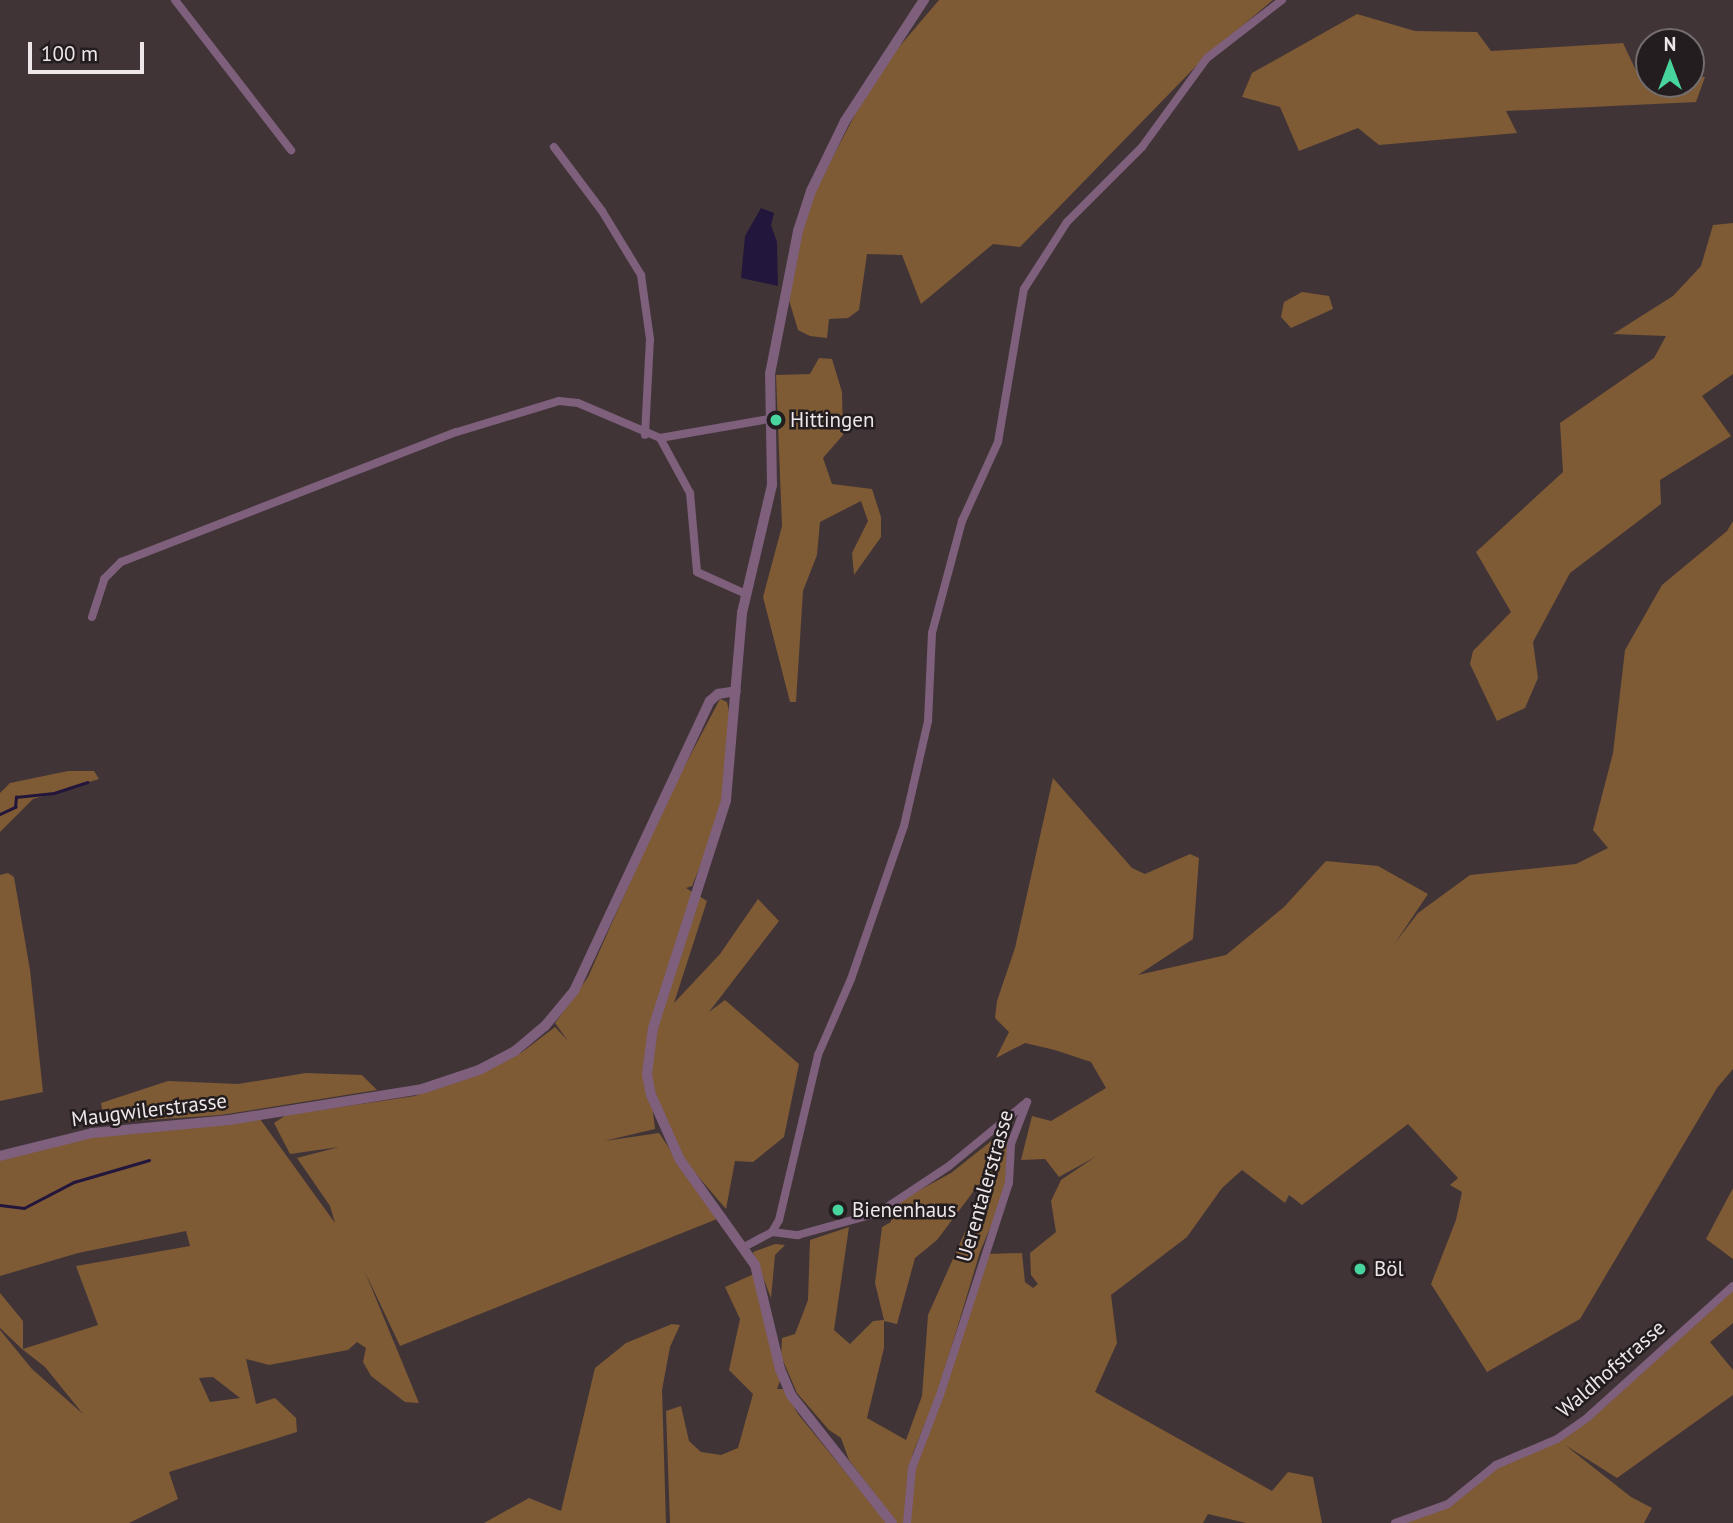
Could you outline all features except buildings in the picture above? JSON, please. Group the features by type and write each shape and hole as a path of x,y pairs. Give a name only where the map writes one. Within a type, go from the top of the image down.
{"street":[{"path":"175,0 291,150"},
{"path":"892,1523 791,1395 778,1364 760,1279 744,1247 680,1160 651,1095 647,1074 653,1028 690,902 723,813 746,594 772,485 769,419 774,354 808,197 854,105 924,0"},
{"path":"744,1247 772,1232 781,1214 818,1055 851,979 914,791 929,721 932,633 962,521 998,442 1024,289 1067,222 1142,147 1207,58 1282,0"},
{"path":"554,147 602,211 641,275 650,339 645,435"},
{"path":"92,617 104,579 121,562 545,402 578,403 645,435 660,438 769,419"},
{"path":"660,438 690,493 697,572 746,594"},
{"name":"Maugwilerstrasse","path":"0,1156 110,1130 263,1115 442,1084 498,1060 545,1026 568,1000 589,965 710,701 718,694 736,691"},
{"name":"Uerentalerstrasse","path":"772,1232 798,1235 878,1213 949,1166 1027,1102 1012,1144 1009,1183 940,1395 915,1457 907,1523"},
{"name":"Waldhofstrasse","path":"1395,1523 1448,1504 1505,1460 1557,1439 1588,1417 1733,1286"}],"shaded area":[{"path":"939,0 1273,0 1204,58 1020,247 993,244 921,304 902,255 867,254 859,310 848,318 829,319 827,338 810,336 798,330 789,300 808,205 876,74"},
{"path":"1357,14 1415,31 1477,32 1491,51 1623,43 1635,68 1635,98 1697,98 1696,102 1506,111 1517,133 1379,145 1358,128 1299,151 1280,107 1242,97 1252,73"},
{"path":"761,208 774,213 771,225 777,242 778,286 741,278 745,236"},
{"path":"1733,223 1733,374 1702,396 1731,436 1660,480 1661,504 1570,573 1533,642 1538,678 1525,708 1497,721 1470,664 1473,651 1511,612 1476,552 1563,472 1560,423 1654,358 1666,336 1613,334 1673,296 1701,266 1713,225"},
{"path":"1302,292 1329,296 1333,309 1291,328 1281,317 1284,302"},
{"path":"819,358 832,359 842,392 843,435 823,458 832,484 872,489 881,517 881,537 854,575 852,553 868,521 861,501 820,522 817,555 803,591 796,702 790,702 763,597 782,526 776,375 810,374"},
{"path":"1733,521 1733,1069 1717,1088 1580,1319 1487,1372 1431,1284 1456,1220 1462,1192 1450,1185 1458,1178 1408,1124 1302,1205 1289,1195 1285,1203 1242,1170 1222,1188 1187,1237 1111,1295 1117,1343 1095,1392 1272,1491 1288,1472 1313,1477 1322,1523 1246,1523 1208,1514 1203,1523 897,1523 849,1460 841,1438 829,1430 797,1393 781,1356 782,1338 795,1334 808,1300 810,1240 849,1227 834,1330 850,1344 873,1321 884,1320 875,1283 882,1227 891,1222 890,1206 951,1173 1009,1127 1009,1183 980,1252 938,1392 913,1453 908,1486 985,1254 1022,1253 1025,1282 1033,1288 1038,1284 1031,1275 1030,1253 1056,1232 1051,1201 1061,1180 1095,1157 1059,1177 1045,1159 1021,1160 1032,1116 1051,1121 1106,1088 1091,1062 1055,1050 1025,1043 996,1058 1009,1032 995,1018 997,1001 1015,948 1053,778 1132,868 1145,874 1190,854 1199,858 1193,939 1138,975 1226,955 1284,907 1326,861 1378,866 1428,894 1395,943 1418,913 1470,875 1576,864 1608,848 1593,830 1613,753 1625,650 1662,585 1727,531","holes":["979,1184 985,1187 928,1315 922,1396 906,1440 867,1418 884,1348 884,1321 897,1324 915,1258 937,1240"]},
{"path":"720,699 727,702 730,716 721,805 710,842 692,886 686,888 707,901 674,1003 720,954 758,899 779,921 709,1012 725,1000 799,1064 784,1137 753,1162 735,1161 726,1209 678,1153 651,1095 655,1129 604,1141 659,1133 717,1219 400,1346 365,1272 419,1403 405,1402 371,1376 363,1362 366,1348 357,1342 348,1350 269,1365 246,1359 256,1404 275,1398 296,1418 297,1432 169,1472 178,1499 129,1523 0,1523 0,1330 32,1369 83,1414 45,1367 22,1349 0,1328 0,1293 23,1321 23,1349 98,1325 76,1266 190,1246 186,1231 78,1253 0,1276 0,1159 79,1139 260,1119 335,1223 330,1206 297,1158 339,1147 290,1154 274,1123 286,1115 415,1096 521,1053 555,1027 568,1041 555,1023 588,977 664,805","holes":["213,1377 240,1398 210,1402 199,1378"]},
{"path":"68,771 94,771 99,779 33,799 0,832 0,793 10,783"},
{"path":"8,873 14,877 30,970 43,1092 0,1101 0,875"},
{"path":"306,1073 362,1075 377,1090 221,1115 104,1123 101,1103 168,1081 238,1084"},
{"path":"1733,1188 1733,1259 1706,1239"},
{"path":"775,1244 785,1245 775,1255 771,1298 753,1252"},
{"path":"754,1274 780,1381 777,1389 783,1389 798,1414 887,1523 670,1523 666,1411 681,1406 689,1441 701,1452 721,1455 738,1448 753,1394 729,1370 740,1319 725,1287"},
{"path":"1733,1285 1733,1323 1710,1342 1733,1370 1733,1395 1617,1478 1565,1445 1631,1497 1652,1508 1644,1523 1400,1523 1448,1504 1496,1465 1557,1439"},
{"path":"672,1324 680,1325 670,1347 662,1390 666,1523 484,1523 529,1498 561,1511 595,1368 626,1343"}],"waterway":[{"path":"0,814 15,807 16,797 54,793 87,782"},
{"path":"0,1205 24,1208 74,1182 149,1160"}],"place":[{"name":"Hittingen","path":"776,420"},
{"name":"Bienenhaus","path":"838,1210"},
{"name":"Böl","path":"1360,1269"}]}
